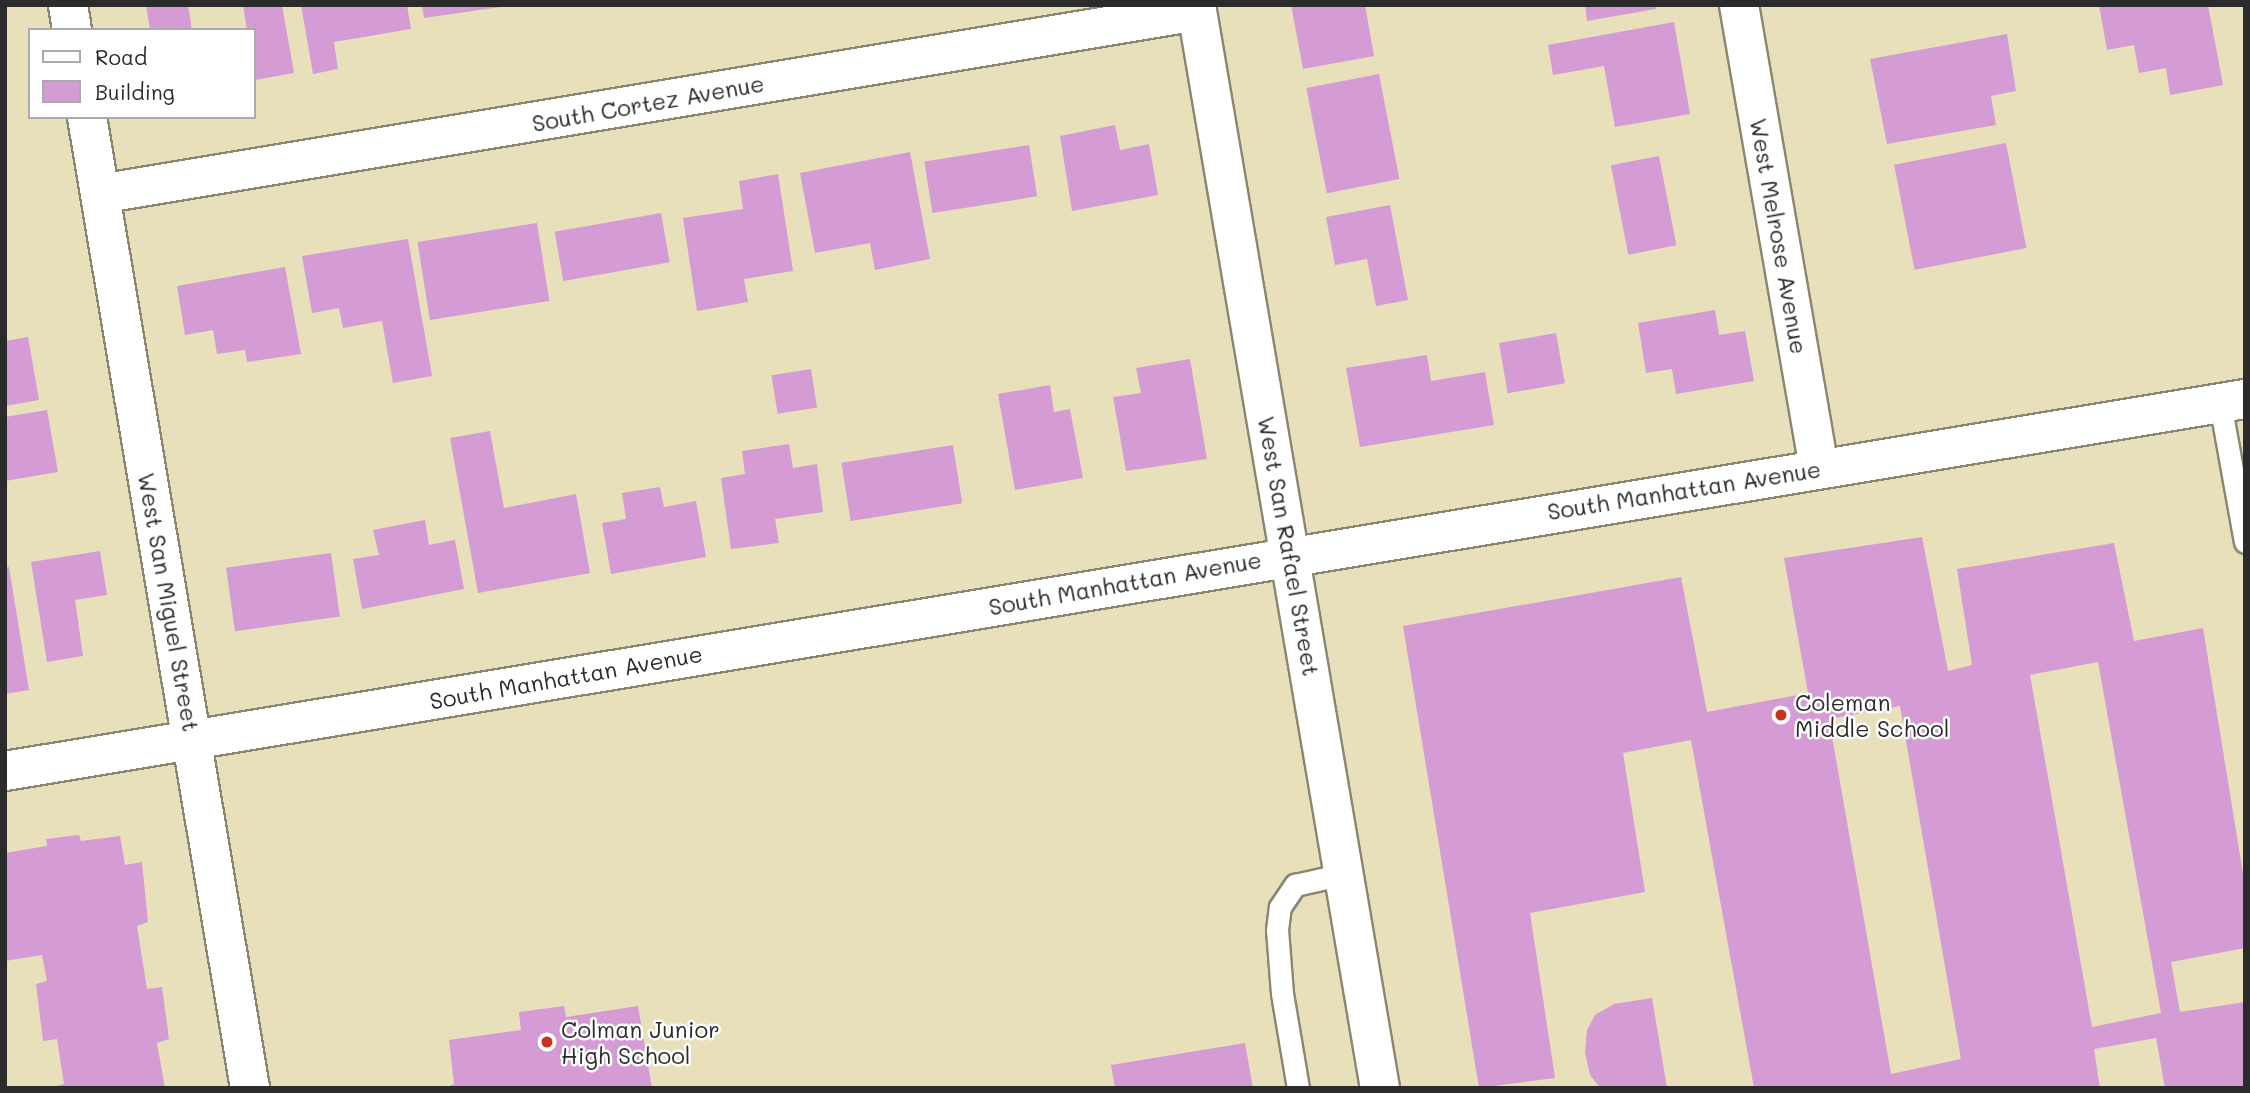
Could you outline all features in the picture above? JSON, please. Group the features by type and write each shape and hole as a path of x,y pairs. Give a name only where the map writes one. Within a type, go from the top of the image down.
{"street":[{"path":"68,5 72,28"},
{"name":"West Melrose Avenue","path":"1739,5 1819,467"},
{"name":"South Cortez Avenue","path":"100,194 1196,8"},
{"name":"West San Rafael Street","path":"1196,8 1380,1088"},
{"name":"West San Miguel Street","path":"87,119 250,1088"},
{"name":"South Manhattan Avenue","path":"5,771 1819,467 2232,401"}],"lane":[{"path":"2232,401 2245,542"},
{"path":"1298,1088 1282,993 1277,930 1280,907 1295,885 1344,874"}],"building":[{"path":"146,5 188,5 192,28 150,28"},
{"path":"243,5 282,5 294,73 256,80 256,28 247,28"},
{"path":"301,5 407,5 411,29 334,42 338,69 313,74"},
{"path":"422,5 499,5 500,7 424,18"},
{"path":"1291,5 1365,5 1374,56 1303,69"},
{"path":"1585,5 1655,5 1656,9 1587,21"},
{"path":"2099,5 2208,5 2223,85 2170,95 2166,68 2139,73 2134,45 2107,50"},
{"path":"1674,22 1690,114 1615,127 1604,66 1553,75 1548,45"},
{"path":"2007,34 2016,91 1991,96 1996,125 1887,144 1870,59"},
{"path":"1379,74 1399,179 1327,193 1306,88"},
{"path":"1115,125 1120,150 1149,144 1158,195 1072,211 1060,136"},
{"path":"2006,143 2026,248 1915,270 1894,165"},
{"path":"1029,145 1037,196 932,213 924,162"},
{"path":"910,152 930,259 875,270 870,243 815,253 800,173"},
{"path":"1659,156 1676,245 1628,255 1611,165"},
{"path":"778,174 793,271 744,279 748,302 697,311 683,218 743,209 739,181"},
{"path":"1390,205 1408,300 1376,306 1367,259 1335,265 1326,217"},
{"path":"661,213 670,262 563,281 555,232"},
{"path":"537,223 549,301 430,320 417,242"},
{"path":"408,239 432,376 393,383 382,321 343,328 339,308 312,313 302,256"},
{"path":"285,267 301,354 247,362 245,350 217,354 213,330 185,335 177,286"},
{"path":"1715,310 1719,335 1745,331 1754,381 1676,394 1672,369 1646,373 1638,323"},
{"path":"1556,333 1565,383 1508,393 1499,343"},
{"path":"28,337 39,400 5,406 5,341"},
{"path":"1427,355 1431,381 1485,372 1494,425 1360,447 1346,368"},
{"path":"1190,359 1207,459 1126,471 1113,397 1141,393 1136,368"},
{"path":"811,369 817,408 778,414 771,375"},
{"path":"1050,385 1054,412 1070,409 1083,478 1015,490 998,394"},
{"path":"47,410 58,472 5,481 5,417"},
{"path":"490,431 504,508 576,494 590,573 478,593 450,438"},
{"path":"789,444 793,468 817,464 823,512 775,519 779,543 731,549 721,478 745,474 742,451"},
{"path":"953,445 962,503 851,521 841,463"},
{"path":"660,487 664,507 696,501 706,557 611,574 602,523 626,519 622,493"},
{"path":"425,520 429,545 455,540 464,589 362,609 353,559 379,555 373,530"},
{"path":"1922,537 1948,671 1972,665 1957,569 2114,543 2134,641 2203,628 2245,886 2245,948 2171,962 2180,1012 2245,1002 2245,1088 2165,1088 2156,1038 2094,1049 2100,1088 1754,1088 1691,740 1623,753 1645,892 1530,913 1555,1078 1479,1088 1403,626 1681,577 1707,712 1808,693 1784,558","holes":["2098,662 2161,1013 2092,1027 2030,675","1900,706 1961,1059 1891,1074 1829,719"]},
{"path":"100,551 107,595 75,600 83,656 47,662 31,562"},
{"path":"331,553 340,616 235,631 226,568"},
{"path":"9,567 29,690 5,694 5,568"},
{"path":"79,835 81,841 120,836 125,865 142,862 148,922 137,926 147,989 162,987 169,1039 157,1043 165,1088 49,1088 64,1084 57,1039 43,1041 36,984 47,981 42,955 5,961 5,853 47,846 46,839"},
{"path":"1652,998 1667,1088 1600,1088 1590,1075 1585,1053 1587,1030 1595,1015 1614,1004"},
{"path":"564,1006 566,1017 638,1006 652,1088 444,1088 454,1084 449,1040 521,1030 519,1012"},
{"path":"1245,1043 1253,1088 1115,1088 1111,1065"}],"place":[{"name":"Coleman Middle School","path":"1781,715"},
{"name":"Colman Junior High School","path":"547,1042"}]}
